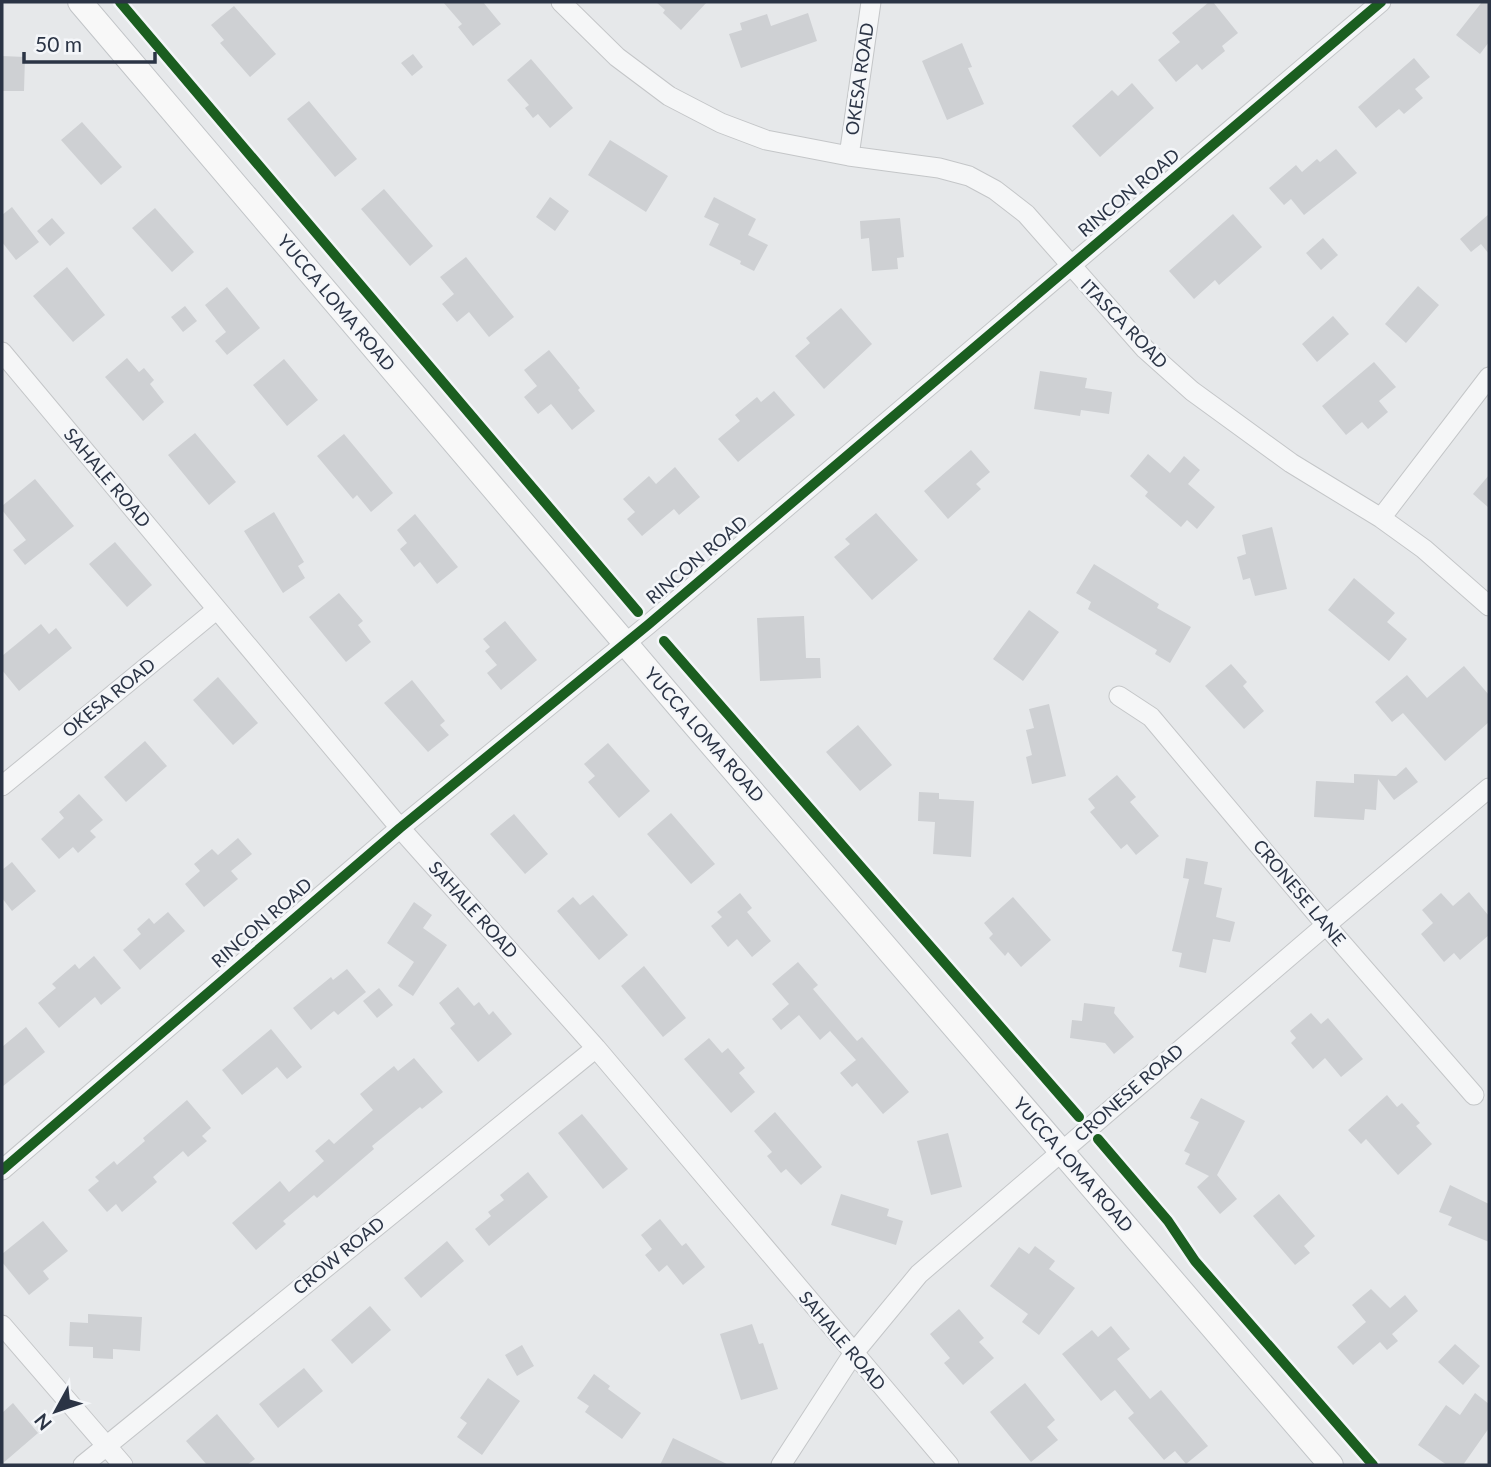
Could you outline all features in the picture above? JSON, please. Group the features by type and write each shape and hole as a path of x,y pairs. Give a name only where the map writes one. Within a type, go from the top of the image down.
{"main road":[{"name":"YUCCA LOMA ROAD","path":"80,2 625,643 1331,1465"}],"street":[{"name":"ITASCA ROAD","path":"561,2 617,57 669,96 721,123 766,140 849,156 939,168 970,176 995,190 1026,214 1145,349 1192,391 1291,463 1381,518 1424,549 1489,606"},
{"name":"OKESA ROAD","path":"849,156 871,2"},
{"name":"RINCON ROAD","path":"2,1170 400,828 625,643 1381,2"},
{"name":"SAHALE ROAD","path":"2,352 400,828 596,1048 949,1465"},
{"path":"1381,518 1489,377"},
{"name":"OKESA ROAD","path":"2,786 216,610"},
{"name":"CRONESE LANE","path":"1119,696 1151,717 1474,1095"},
{"name":"CRONESE ROAD","path":"781,1465 853,1354 919,1274 1489,788"},
{"name":"CROW ROAD","path":"83,1465 596,1048"},
{"path":"2,1325 123,1465"}],"building":[{"path":"443,2 483,2 501,24 473,46 458,27 462,24"},
{"path":"656,2 707,2 681,30 663,13 665,10"},
{"path":"1209,2 1213,2 1238,33 1222,46 1225,51 1202,70 1197,64 1176,82 1158,60 1180,42 1172,33"},
{"path":"1482,2 1489,2 1489,42 1480,54 1456,35"},
{"path":"234,6 276,54 250,77 220,43 224,40 211,25"},
{"path":"808,13 817,41 741,68 729,34 742,30 740,23 767,14 771,26"},
{"path":"962,43 972,67 968,68 984,104 947,120 922,61"},
{"path":"413,54 423,67 412,76 401,63"},
{"path":"2,56 25,57 24,91 2,91"},
{"path":"1414,58 1430,77 1415,89 1423,98 1404,114 1399,109 1376,128 1358,107"},
{"path":"531,59 573,108 550,128 538,114 533,118 525,108 529,105 507,80"},
{"path":"1132,83 1154,108 1100,157 1072,126 1112,90 1118,96"},
{"path":"309,101 357,159 335,177 287,119"},
{"path":"82,122 122,167 101,185 61,140"},
{"path":"610,140 668,176 646,212 588,175"},
{"path":"1336,149 1357,173 1304,215 1291,199 1284,205 1269,188 1296,165 1302,172 1317,159 1320,162"},
{"path":"384,189 433,246 410,266 361,209"},
{"path":"550,197 569,211 555,231 536,217"},
{"path":"714,197 756,219 748,235 768,245 754,271 740,264 741,261 709,245 719,224 704,217"},
{"path":"12,207 39,242 16,260 2,242 2,215"},
{"path":"155,208 194,252 172,272 132,228"},
{"path":"1233,214 1262,247 1219,285 1215,280 1194,299 1169,271"},
{"path":"1489,214 1489,254 1481,244 1471,252 1460,239"},
{"path":"52,218 65,233 50,246 37,231"},
{"path":"900,218 904,257 897,258 898,269 872,271 869,238 861,239 860,221"},
{"path":"1323,238 1338,255 1321,270 1306,253"},
{"path":"466,257 514,317 489,337 469,312 457,322 442,304 454,294 440,277"},
{"path":"67,267 105,315 73,342 33,296"},
{"path":"1418,286 1439,305 1406,343 1385,324"},
{"path":"227,287 260,328 227,355 215,341 226,332 205,305"},
{"path":"185,306 197,321 183,332 171,317"},
{"path":"841,308 872,344 824,389 795,356 810,343 806,338"},
{"path":"1333,316 1349,334 1317,362 1302,344"},
{"path":"549,350 595,411 572,430 551,404 538,414 524,397 537,386 524,370"},
{"path":"127,358 139,372 144,368 154,380 150,384 164,402 143,421 105,377"},
{"path":"284,359 318,400 287,426 253,385"},
{"path":"1374,362 1396,387 1379,401 1388,412 1368,429 1362,422 1346,435 1322,406"},
{"path":"1040,371 1087,378 1085,388 1112,392 1109,414 1081,410 1080,416 1034,409"},
{"path":"774,391 795,415 738,462 718,439 740,421 735,415 757,397 761,402"},
{"path":"195,433 236,482 209,505 168,455"},
{"path":"344,434 393,493 371,512 357,495 353,499 317,456"},
{"path":"971,450 990,472 976,484 981,489 948,519 924,491"},
{"path":"1148,454 1170,473 1184,456 1200,470 1188,484 1215,507 1197,529 1187,520 1181,527 1145,496 1148,492 1130,476"},
{"path":"675,467 700,497 679,515 674,509 642,536 627,519 635,512 623,499 649,476 656,484"},
{"path":"1489,475 1489,508 1473,494"},
{"path":"35,479 74,526 25,565 13,550 26,540 2,510 2,506"},
{"path":"274,512 304,562 298,566 305,578 283,593 244,531"},
{"path":"876,513 918,560 872,600 834,557 850,544 845,539"},
{"path":"415,514 458,567 437,584 420,562 414,567 400,549 407,543 397,530"},
{"path":"1272,527 1287,589 1255,596 1250,578 1243,580 1237,557 1246,554 1242,535"},
{"path":"115,542 152,585 127,607 89,564"},
{"path":"1094,564 1159,604 1157,608 1191,627 1170,663 1155,654 1157,650 1088,609 1091,602 1076,593"},
{"path":"1354,578 1395,613 1387,622 1407,639 1389,661 1328,610"},
{"path":"339,593 363,621 358,625 371,642 346,662 309,617"},
{"path":"1029,610 1059,632 1023,681 993,659"},
{"path":"804,616 806,658 820,658 821,678 760,681 757,618"},
{"path":"505,621 537,660 501,690 487,673 497,665 485,651 490,647 483,639"},
{"path":"41,624 49,634 56,628 72,648 19,691 2,670 2,656"},
{"path":"1231,664 1247,682 1243,686 1264,711 1244,729 1205,686"},
{"path":"1464,666 1489,695 1489,722 1445,761 1403,713 1392,722 1375,702 1407,675 1427,698"},
{"path":"218,677 258,723 233,745 193,700"},
{"path":"412,680 445,721 440,725 449,735 428,752 384,703"},
{"path":"1049,704 1066,776 1032,784 1026,757 1032,755 1026,730 1034,728 1029,709"},
{"path":"858,725 892,765 860,791 826,752"},
{"path":"145,741 167,766 126,802 104,777"},
{"path":"608,743 650,791 619,818 588,782 595,776 584,764"},
{"path":"1406,767 1418,782 1394,800 1378,779 1376,810 1365,809 1364,820 1314,817 1316,781 1354,783 1354,774 1396,776"},
{"path":"1117,775 1136,797 1130,802 1159,836 1136,855 1127,844 1121,849 1090,812 1095,808 1088,799"},
{"path":"919,792 939,793 939,799 974,801 971,857 933,854 935,822 918,821"},
{"path":"79,794 103,820 90,831 96,837 78,853 73,847 59,859 41,839 64,818 59,812"},
{"path":"671,813 715,864 691,884 647,834"},
{"path":"514,814 548,854 525,874 490,834"},
{"path":"238,838 252,854 231,871 238,879 204,907 185,884 200,871 194,864 212,849 218,855"},
{"path":"1186,858 1208,862 1204,884 1222,888 1216,917 1235,922 1230,942 1213,939 1206,973 1179,967 1182,953 1172,951 1189,879 1183,878"},
{"path":"12,862 36,891 12,911 2,898 2,870"},
{"path":"1469,892 1489,916 1489,935 1460,960 1454,953 1444,962 1421,934 1433,923 1422,910 1441,893 1453,906"},
{"path":"740,893 752,908 747,912 771,941 752,957 737,939 728,947 711,926 722,917 717,912"},
{"path":"593,895 628,935 599,960 557,911 573,897 580,905"},
{"path":"1013,897 1051,940 1021,967 1008,952 1005,956 989,938 993,934 984,923"},
{"path":"414,902 432,915 423,928 447,945 413,996 398,986 414,962 387,943"},
{"path":"168,912 185,931 140,970 123,950 141,934 137,929 149,918 154,924"},
{"path":"94,956 121,988 101,1005 95,997 59,1028 38,1003 56,988 52,984 75,964 79,969"},
{"path":"798,962 818,985 813,989 857,1041 862,1037 909,1092 883,1114 857,1083 852,1087 840,1073 856,1060 830,1031 820,1040 799,1015 781,1030 772,1019 789,1004 772,984"},
{"path":"644,966 686,1018 663,1037 621,986"},
{"path":"347,969 366,992 338,1015 334,1011 311,1030 293,1008 331,977 333,980"},
{"path":"458,987 474,1006 479,1002 489,1015 493,1011 512,1034 478,1062 450,1028 455,1024 439,1003"},
{"path":"379,988 393,1005 377,1018 363,1001"},
{"path":"1084,1003 1115,1007 1114,1013 1134,1037 1114,1054 1105,1043 1070,1038 1072,1020 1082,1021"},
{"path":"1311,1013 1321,1024 1328,1018 1363,1059 1341,1077 1325,1058 1313,1069 1291,1043 1296,1038 1290,1031"},
{"path":"26,1027 45,1052 2,1087 2,1047"},
{"path":"271,1029 302,1067 287,1079 277,1067 242,1095 222,1070"},
{"path":"709,1038 722,1053 728,1048 745,1068 739,1073 755,1092 731,1113 684,1059"},
{"path":"414,1058 443,1092 372,1146 374,1149 317,1198 314,1195 283,1221 286,1224 256,1250 232,1223 280,1181 289,1192 324,1161 315,1151 329,1139 334,1144 373,1110 360,1094 394,1066 398,1071"},
{"path":"1387,1095 1397,1107 1402,1103 1420,1123 1416,1126 1432,1144 1398,1175 1366,1139 1361,1144 1348,1130"},
{"path":"1201,1098 1245,1121 1217,1175 1237,1199 1220,1214 1197,1187 1209,1176 1185,1164 1190,1154 1184,1151 1199,1122 1190,1118"},
{"path":"187,1100 211,1128 202,1136 207,1141 188,1157 183,1151 153,1177 157,1182 122,1212 116,1204 107,1212 88,1190 99,1181 95,1177 114,1161 117,1165"},
{"path":"775,1112 822,1167 801,1185 786,1169 781,1173 767,1156 772,1152 754,1131"},
{"path":"582,1114 628,1169 603,1189 558,1133"},
{"path":"948,1133 962,1187 931,1195 917,1141"},
{"path":"528,1172 548,1197 489,1246 475,1229 491,1216 488,1212 504,1200 500,1195"},
{"path":"1450,1185 1489,1204 1489,1242 1448,1225 1452,1217 1439,1212"},
{"path":"841,1194 889,1209 887,1216 903,1221 896,1245 831,1225"},
{"path":"1279,1194 1315,1236 1304,1246 1310,1253 1295,1265 1253,1216"},
{"path":"660,1219 682,1246 686,1243 705,1267 683,1285 667,1265 659,1272 645,1255 652,1249 641,1235"},
{"path":"43,1221 68,1251 43,1271 49,1279 29,1295 2,1262 2,1254"},
{"path":"447,1241 464,1261 421,1298 404,1278"},
{"path":"1035,1246 1055,1261 1049,1269 1075,1288 1039,1335 1022,1322 1028,1314 990,1286 1019,1247 1029,1254"},
{"path":"1371,1289 1390,1308 1405,1295 1418,1311 1392,1334 1398,1341 1387,1350 1380,1342 1353,1365 1337,1347 1366,1322 1352,1305"},
{"path":"370,1306 391,1330 352,1364 331,1340"},
{"path":"959,1309 984,1338 979,1342 994,1358 963,1385 944,1363 950,1358 930,1334"},
{"path":"88,1314 142,1317 140,1351 113,1349 113,1359 93,1358 93,1347 69,1346 70,1322 88,1323"},
{"path":"752,1324 759,1344 763,1343 778,1389 741,1400 720,1334"},
{"path":"1111,1326 1130,1349 1117,1359 1150,1399 1161,1390 1208,1446 1186,1464 1175,1451 1164,1460 1128,1418 1134,1413 1115,1390 1101,1401 1062,1354 1092,1330 1098,1337"},
{"path":"1455,1344 1480,1366 1463,1385 1438,1362"},
{"path":"522,1345 534,1366 517,1376 505,1355"},
{"path":"304,1368 323,1391 278,1428 259,1404"},
{"path":"594,1374 610,1386 608,1389 641,1413 622,1439 585,1412 589,1406 577,1398"},
{"path":"488,1378 520,1401 482,1455 457,1437 467,1423 460,1418"},
{"path":"1025,1383 1055,1420 1047,1427 1058,1440 1031,1462 990,1412"},
{"path":"1475,1393 1489,1404 1489,1428 1463,1465 1447,1465 1418,1445 1446,1405 1460,1415"},
{"path":"13,1403 38,1433 2,1464 2,1413"},
{"path":"217,1414 255,1459 247,1465 207,1465 186,1441"},
{"path":"673,1438 729,1465 660,1465"}],"cycle path":[{"path":"120,2 638,612"},
{"path":"2,1170 400,828 649,624 1381,2"},
{"path":"664,641 1079,1117"},
{"path":"1098,1139 1168,1221 1195,1261 1373,1465"}]}
